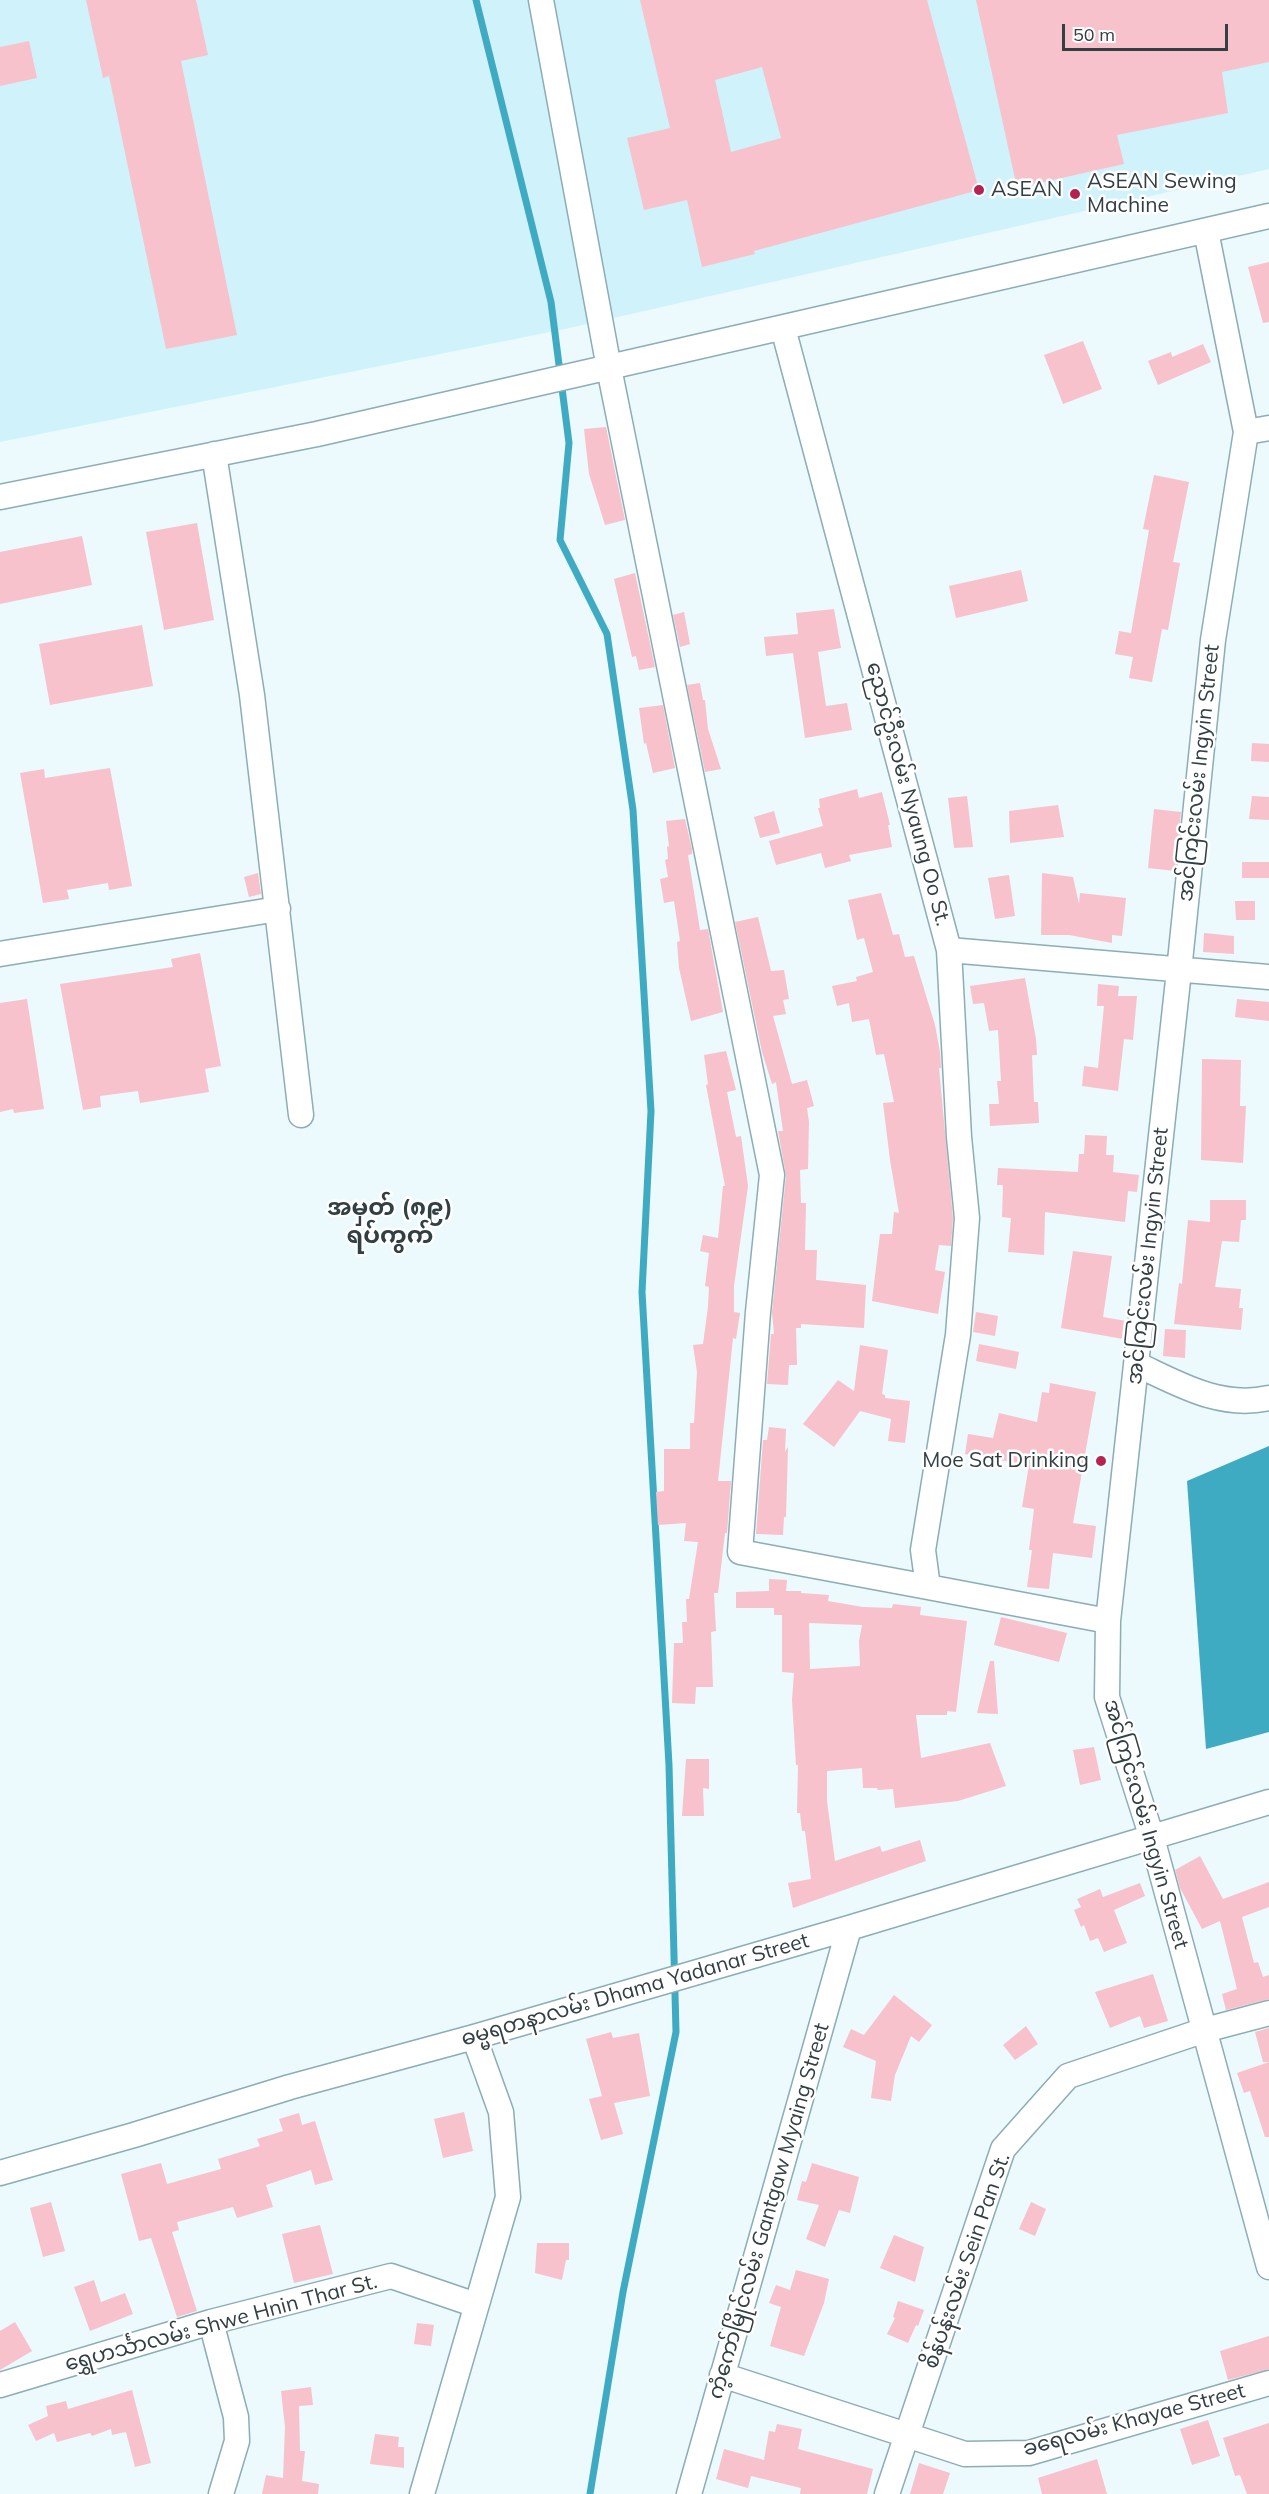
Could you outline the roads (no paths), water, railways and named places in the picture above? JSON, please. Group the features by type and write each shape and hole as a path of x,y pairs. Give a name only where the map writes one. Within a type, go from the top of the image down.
{"street":[{"path":"541,0 609,368 772,1175 758,1312 740,1552 1108,1621"},
{"path":"0,498 317,434 1269,216"},
{"name":"အင်ကြင်းလမ်း Ingyin Street","path":"1206,231 1257,430 1213,640 1108,1621 1107,1697 1152,1838 1269,2267"},
{"name":"ညောင်ဦးလမ်း Nyaung Oo St.","path":"783,328 949,950 1269,977"},
{"path":"214,454 252,695 301,1115"},
{"path":"0,954 278,909"},
{"path":"928,1587 923,1550 958,1335 967,1218 959,1137 949,950"},
{"path":"1136,1364 1204,1395 1248,1402 1269,1398"},
{"name":"ဓမ္မရတနာလမ်း Dhama Yadanar Street","path":"0,2173 290,2087 474,2037 849,1928 1269,1802"},
{"name":"ကံ့ကော်မြိုင်လမ်း Gantgaw Myaing Street","path":"689,2494 849,1928"},
{"name":"စိန်ပန်းလမ်း Sein Pan St.","path":"887,2494 1003,2150 1068,2076 1204,2030 1269,2013"},
{"path":"422,2494 508,2197 501,2112 474,2037"},
{"name":"ရွှေဟင်္သာလမ်း Shwe Hnin Thar St.","path":"0,2385 211,2322 391,2276 476,2305"},
{"path":"211,2322 236,2417 237,2440 221,2494"},
{"name":"ခရေလမ်း Khayae Street","path":"722,2375 964,2454 1029,2454 1269,2383"}],"water":[{"path":"1269,1446 1269,1732 1206,1749 1187,1481"}],"waterway":[{"path":"476,0 551,302 569,443 560,540 607,634 633,810 651,1111 642,1292 669,1765 676,2032 623,2292 590,2494"}],"place":[{"name":"ASEAN","path":"979,190"},
{"name":"ASEAN Sewing Machine","path":"1075,194"},
{"name":"Moe Sat Drinking","path":"1101,1461"}],"district":[{"name":"အမှတ် (၈၉) ရပ်ကွက်","path":"390,1222"}]}
